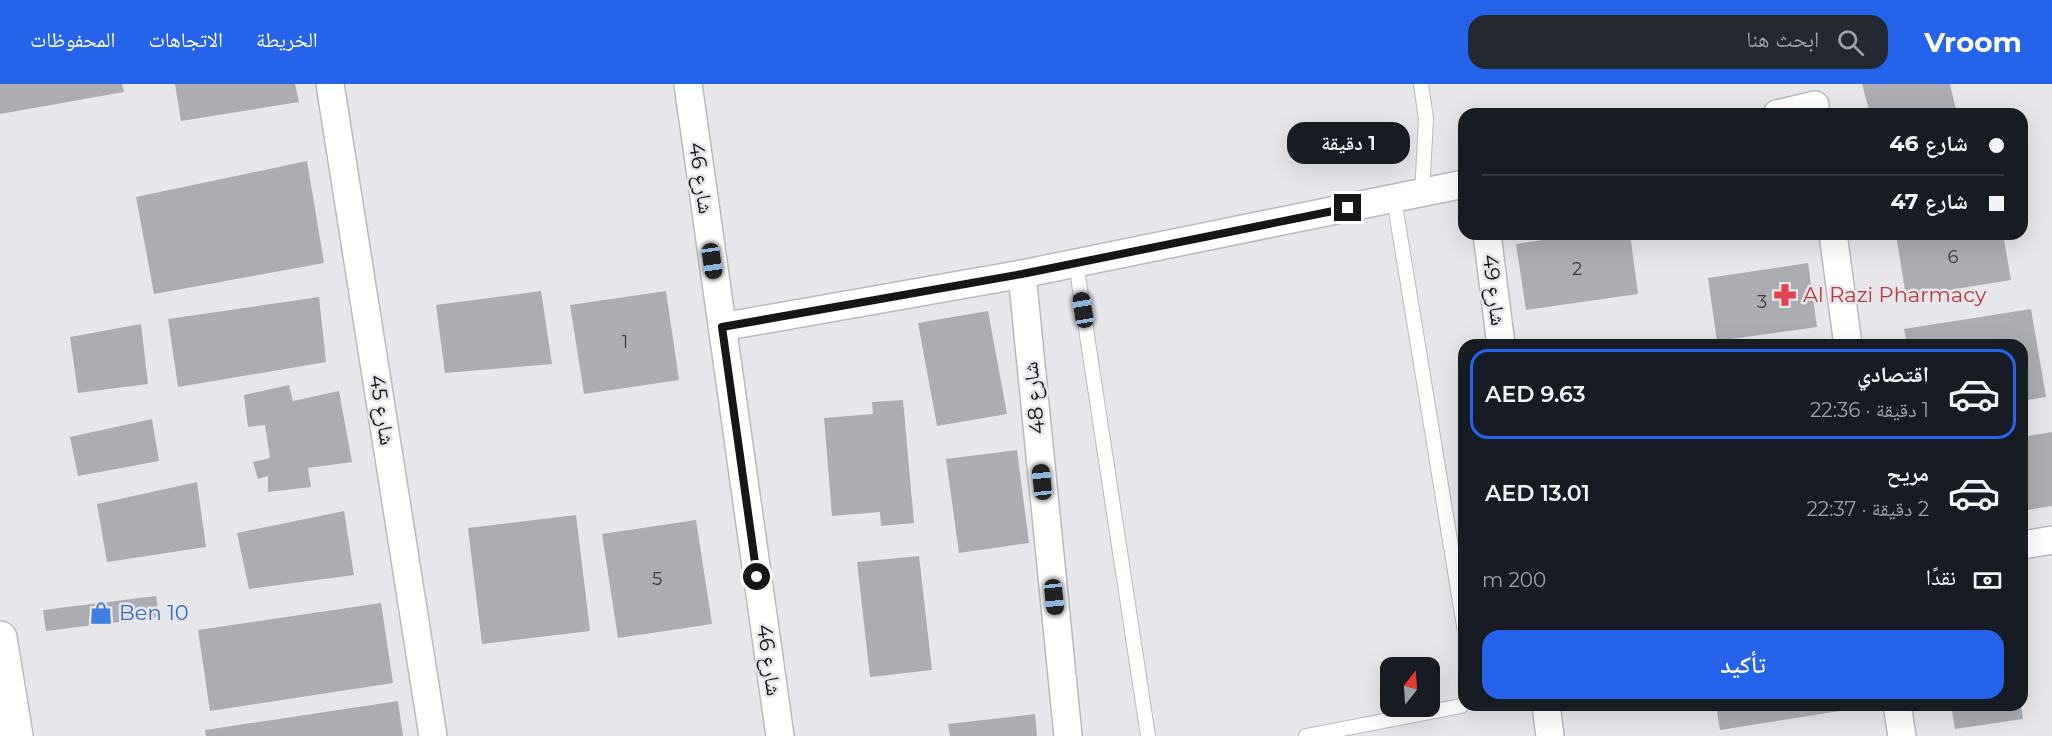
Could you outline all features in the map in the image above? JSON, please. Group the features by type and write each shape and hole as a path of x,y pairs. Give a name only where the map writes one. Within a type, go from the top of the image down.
{"street":[{"name":"شارع 45","path":"330,84 433,736"},
{"name":"شارع 46","path":"688,84 780,736"},
{"path":"1795,108 1815,101"},
{"path":"722,327 1022,274 1458,185"},
{"name":"شارع 49","path":"1488,240 1500,339"},
{"path":"1834,240 1847,339"},
{"name":"شارع 48","path":"1022,274 1068,736"},
{"path":"2028,543 2052,540"},
{"path":"0,638 16,736"},
{"path":"1547,711 1550,736"},
{"path":"1898,711 1902,736"}],"lane":[{"path":"1421,84 1426,118 1422,193"},
{"path":"1394,199 1458,589"},
{"path":"1076,263 1148,736"},
{"path":"1306,736 1458,707"}],"building":[{"path":"0,84 122,84 124,92 0,114"},
{"path":"175,84 295,84 299,102 181,121"},
{"path":"1862,84 1950,84 1956,108 1868,108"},
{"path":"307,161 324,263 154,294 136,197"},
{"path":"1543,240 1631,240 1638,294 1526,310 1516,244"},
{"path":"1897,240 2004,240 2011,280 1906,297"},
{"path":"1808,263 1817,327 1717,339 1708,278"},
{"path":"541,291 552,364 445,373 436,305"},
{"path":"666,291 679,380 584,394 570,305"},
{"path":"319,297 326,362 178,387 168,319"},
{"path":"2031,309 2046,397 2028,400 2028,339 1906,339 1904,329"},
{"path":"988,311 1007,414 937,426 918,323"},
{"path":"141,324 148,384 78,393 70,337"},
{"path":"289,385 293,401 339,391 352,462 308,468 311,487 268,492 268,476 258,479 253,462 270,458 265,425 248,427 244,395"},
{"path":"903,400 914,523 881,526 880,512 832,516 824,418 873,414 872,402"},
{"path":"152,419 159,461 78,476 70,437"},
{"path":"2052,432 2052,506 2028,510 2028,436"},
{"path":"1017,450 1029,543 959,553 946,459"},
{"path":"197,482 206,547 107,562 97,504"},
{"path":"344,511 354,575 249,589 237,533"},
{"path":"576,515 590,631 482,644 468,528"},
{"path":"696,520 712,624 618,638 602,534"},
{"path":"919,556 932,670 870,677 857,562"},
{"name":"Ben 10","path":"156,596 159,617 46,631 43,610"},
{"path":"381,603 393,683 210,711 198,630"},
{"path":"398,701 403,736 206,736 205,730"},
{"path":"1717,711 1840,711 1720,730"},
{"path":"1952,711 2022,711 2023,719 1955,729"},
{"path":"1035,714 1037,736 950,736 948,724"}],"place":[{"name":"Al Razi Pharmacy","path":"1785,295"},
{"name":"Ben 10","path":"101,613"}],"route":[{"path":"757,577 722,327 1022,274 1348,208"}]}
